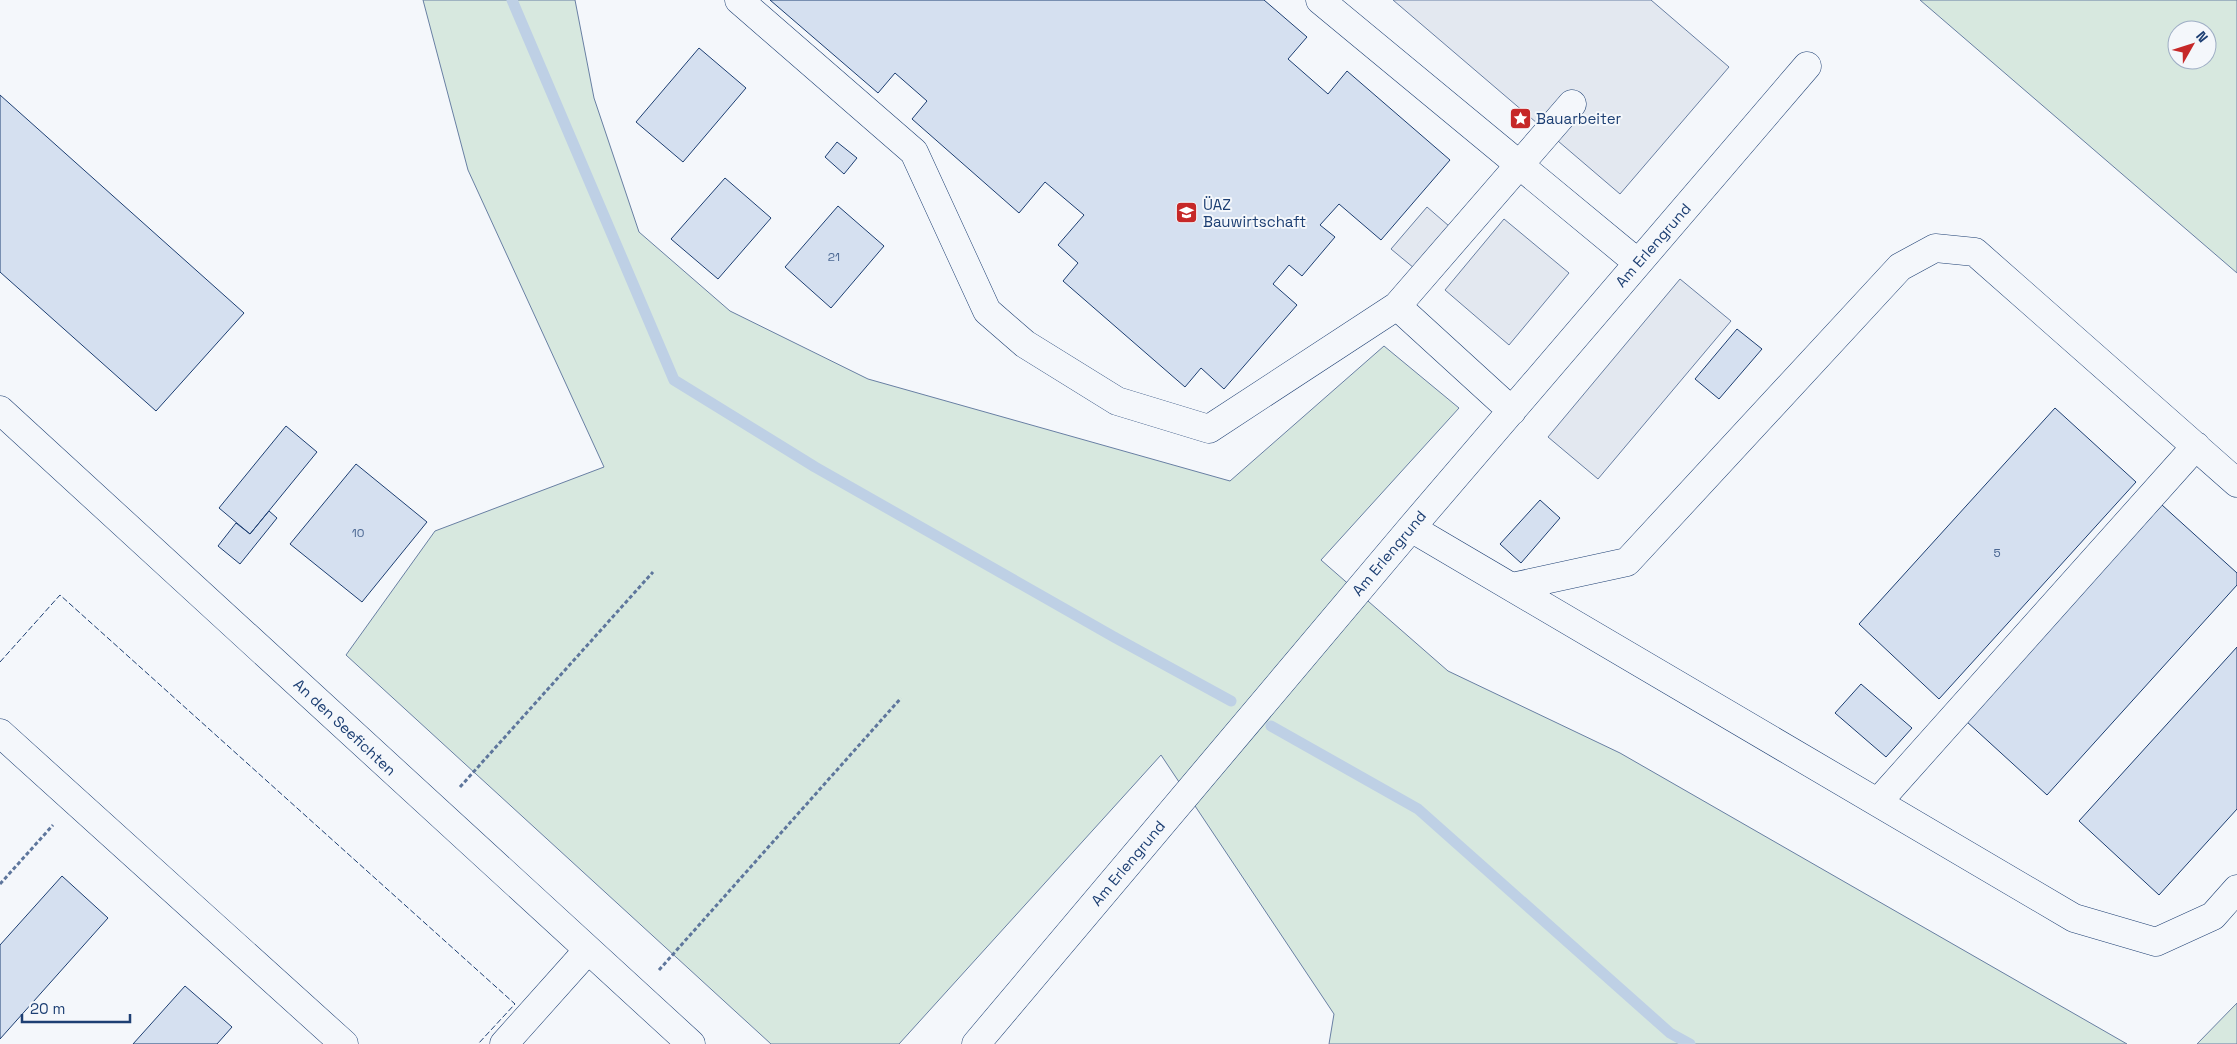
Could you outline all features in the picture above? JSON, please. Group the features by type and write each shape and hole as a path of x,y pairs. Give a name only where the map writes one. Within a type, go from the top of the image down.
{"street":[{"path":"740,0 914,152 987,311 1025,344 1117,401 1209,430 1397,306 1572,104"},
{"path":"1320,0 1638,263"},
{"name":"Am Erlengrund","path":"976,1044 1411,528 1807,66"},
{"path":"1512,587 1627,562 1900,267 1935,248 1975,252 2237,482"},
{"path":"1397,306 1512,410"},
{"name":"An den Seefichten","path":"0,410 691,1044"},
{"path":"1878,802 2196,446"},
{"path":"1411,528 2074,918 2156,942 2213,916 2237,888"},
{"path":"0,733 344,1044"},
{"path":"504,1044 588,950"}],"path":[{"path":"438,812 653,572"},
{"path":"637,995 901,698"},
{"path":"0,884 75,801"}],"shaded area":[{"path":"423,0 575,0 594,98 639,232 730,311 868,379 1230,481 1384,346 1459,408 1321,560 1448,671 1620,753 2127,1044 1329,1044 1334,1014 1161,755 899,1044 771,1044 346,655 435,531 604,467 468,170"},
{"path":"1393,0 1651,0 1729,67 1620,194"},
{"path":"1920,0 2237,0 2237,273"},
{"path":"1427,207 1449,226 1414,268 1391,249"},
{"path":"1504,219 1569,273 1509,345 1445,290"},
{"path":"1680,279 1731,321 1598,479 1548,437"},
{"path":"2237,1003 2237,1044 2197,1044"}],"building":[{"name":"ÜAZ Bauwirtschaft","path":"770,0 1264,0 1307,37 1288,59 1328,94 1347,71 1450,160 1381,240 1339,204 1320,225 1335,237 1302,276 1289,265 1273,284 1297,305 1224,389 1201,368 1185,387 1063,281 1078,263 1058,245 1084,215 1045,182 1019,213 912,119 927,101 895,73 878,93"},
{"path":"699,48 746,88 683,162 636,122"},
{"path":"0,95 244,313 156,411 0,272"},
{"path":"837,142 857,158 844,174 825,157"},
{"path":"725,178 771,218 718,279 671,239"},
{"path":"838,206 884,246 831,308 785,267"},
{"path":"1737,329 1762,349 1719,399 1695,379"},
{"path":"2055,408 2136,482 1939,699 1859,624"},
{"path":"286,426 317,452 250,534 219,508"},
{"path":"356,464 427,522 362,602 290,544"},
{"path":"1540,500 1560,518 1521,563 1500,544"},
{"path":"2162,505 2237,573 2237,585 2047,795 1966,721"},
{"path":"269,511 277,518 240,564 218,546 236,523 250,534"},
{"path":"2237,647 2237,809 2159,895 2079,821"},
{"path":"1861,684 1912,728 1886,757 1835,713"},
{"path":"62,876 108,918 0,1039 0,945"},
{"path":"185,986 232,1027 217,1044 133,1044"}],"waterway":[{"path":"512,0 674,380 815,467 1114,637 1231,701"},
{"path":"1271,726 1418,809 1670,1033 1690,1044"}],"fence":[{"path":"0,662 60,595 515,1004 478,1044"}],"place":[{"name":"Bauarbeiter","path":"1520,118"},
{"name":"ÜAZ Bauwirtschaft","path":"1187,213"}]}
